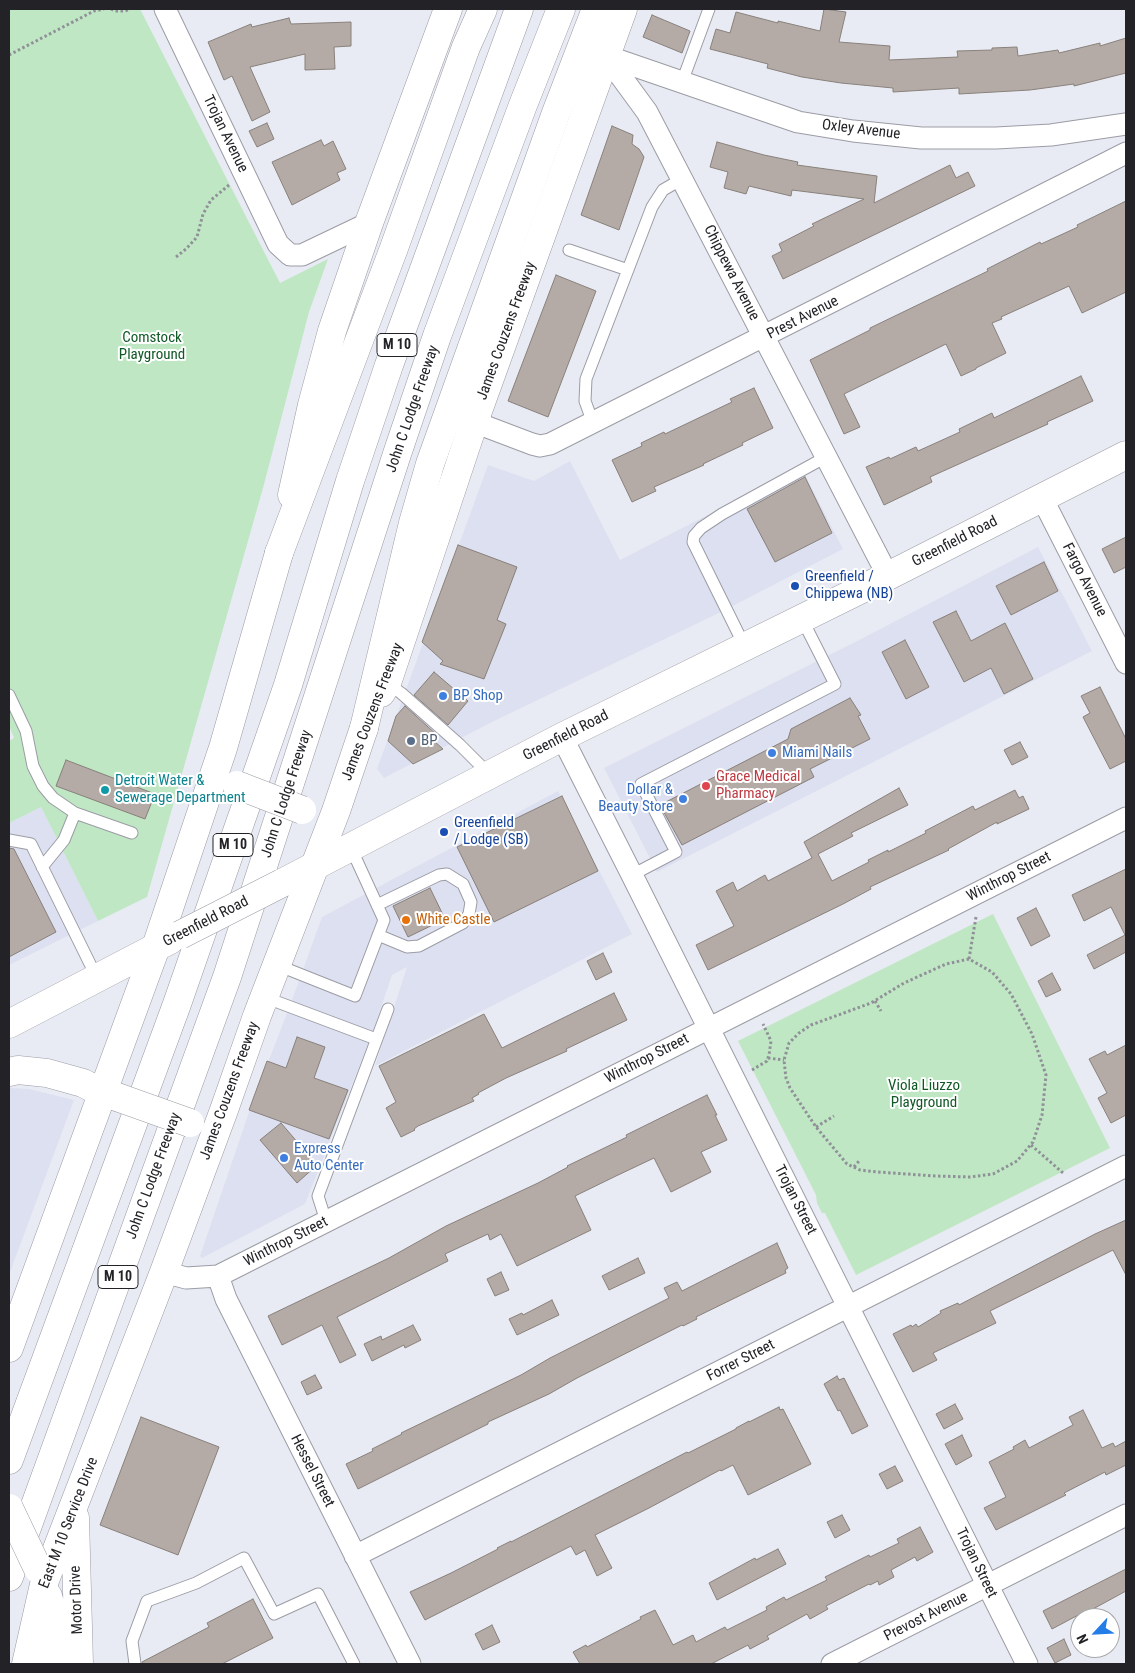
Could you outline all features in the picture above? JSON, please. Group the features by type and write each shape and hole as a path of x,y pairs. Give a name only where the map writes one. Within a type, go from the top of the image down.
{"main road":[{"path":"9,1348 109,1095 222,748 279,553 312,405 332,331 369,223 448,9"},
{"path":"279,553 391,257 466,47 483,9"},
{"name":"M 10","path":"9,1460 177,1004 288,685 350,481 389,365 520,9"},
{"name":"John C Lodge Freeway","path":"9,1577 227,977 437,336 561,9"},
{"path":"364,728 413,523 430,464 552,122 596,9"},
{"name":"James Couzens Freeway","path":"100,1440 224,1110 264,997 316,867 364,728 387,683 474,422 623,9"},
{"name":"Greenfield Road","path":"9,1024 156,947 316,867 562,737 888,576 1126,455"},
{"path":"222,748 224,763 229,776 237,786 302,810 318,806 331,797 344,784"},
{"path":"9,1072 18,1070 47,1073 83,1083 109,1095 190,1123 205,1121 224,1110"},
{"name":"East M 10 Service Drive","path":"26,1664 41,1575 74,1507 100,1440"},
{"name":"Motor Drive","path":"74,1507 79,1664"},
{"path":"9,1508 41,1575"},
{"name":"Motor Drive","path":"41,1575 52,1611 53,1664"}],"street":[{"name":"Trojan Avenue","path":"171,10 278,244 290,255 302,255 369,223"},
{"name":"Oxley Avenue","path":"606,56 798,122 853,131 921,138 996,138 1051,135 1126,124"},
{"name":"Chippewa Avenue","path":"606,56 648,112 888,576"},
{"name":"Prest Avenue","path":"474,422 532,444 540,446 550,444 1126,153"},
{"name":"Fargo Avenue","path":"1042,498 1126,663"},
{"name":"Trojan Street","path":"562,737 1027,1664"},
{"name":"Winthrop Street","path":"164,1272 186,1278 218,1276 1126,818"},
{"name":"Forrer Street","path":"355,1556 1126,1166"},
{"name":"Hessel Street","path":"218,1276 226,1299 410,1664"},
{"name":"Prevost Avenue","path":"832,1664 1126,1515"}],"lane":[{"path":"682,82 709,9"},
{"path":"593,423 585,401 586,379 652,207 662,190 682,179"},
{"path":"570,250 628,270"},
{"path":"745,647 693,542 694,536 701,528 722,514 826,457"},
{"path":"632,875 676,852 641,784 835,684 802,618"},
{"path":"387,683 460,745 490,775"},
{"path":"9,695 26,731 33,766 43,786 53,798 75,813 132,833"},
{"path":"42,867 64,840 75,813"},
{"path":"9,840 31,844 96,978"},
{"path":"277,965 355,996 384,920 351,848"},
{"path":"377,905 439,875 447,874 463,884 471,902 469,914 463,923 419,946 407,947 378,935"},
{"path":"264,997 376,1039"},
{"path":"326,1221 318,1196 388,1009"},
{"path":"135,1664 132,1640 147,1601 196,1584 244,1558 274,1614 318,1594 354,1664"}],"path":[{"path":"9,55 94,11 104,9"},
{"path":"111,9 125,11 130,9"},
{"path":"176,257 196,237 203,214 211,200 232,182"},
{"path":"969,959 976,917"},
{"path":"969,959 992,972 1011,994 1032,1034 1046,1075 1042,1115 1031,1145 1017,1161 993,1174 970,1177 878,1172 860,1170 847,1164 816,1127 790,1088 786,1078 784,1060 789,1043 799,1033 812,1025 875,1001 904,983 946,964 969,959"},
{"path":"875,1001 881,1011"},
{"path":"752,1070 767,1061 768,1058 771,1040 763,1024"},
{"path":"768,1058 784,1060"},
{"path":"816,1127 834,1116"},
{"path":"1031,1145 1063,1173"},
{"path":"854,1168 860,1161"}],"shaded area":[{"path":"570,461 620,560 801,467 843,549 721,612 494,721 384,778 377,769 488,465 534,481"},
{"path":"1038,547 1092,651 657,872 604,768 861,639"},
{"path":"558,791 632,934 375,1066 407,967 392,975 373,1031 305,1204 202,1258 200,1256 249,1112 322,917"},
{"path":"41,807 98,921 9,965 9,823"},
{"path":"9,1088 29,1089 74,1100 9,1275"}],"green space":[{"name":"Comstock Playground","path":"9,9 140,9 280,283 328,259 309,312 263,488 147,897 98,921 41,807 9,823 9,741 14,738 9,726"},
{"name":"Viola Liuzzo Playground","path":"993,914 1110,1148 856,1275 825,1213 822,1213 817,1203 816,1195 738,1041"}],"building":[{"path":"824,9 846,12 839,42 890,46 889,60 958,57 957,51 992,50 992,48 1017,47 1018,56 1058,50 1059,53 1100,43 1100,46 1126,38 1126,73 1074,86 1074,84 1030,90 959,94 959,88 893,92 893,88 802,77 767,68 768,64 710,49 716,29 730,33 736,12 820,31"},
{"path":"652,15 690,31 682,53 643,37"},
{"path":"289,18 291,24 351,22 351,46 334,47 335,69 305,70 305,54 250,67 270,112 252,121 232,76 224,80 208,42 251,24 252,27"},
{"path":"267,123 274,139 257,147 249,131"},
{"path":"612,126 633,135 632,144 639,149 644,157 619,230 581,215"},
{"path":"321,140 324,146 333,141 346,169 337,173 340,180 292,205 272,162"},
{"path":"717,142 798,162 797,165 877,176 874,203 950,165 956,178 968,172 975,186 783,279 772,256 782,251 779,244 814,226 812,224 864,199 792,190 791,196 749,186 746,194 724,188 728,172 710,167"},
{"path":"1126,201 1126,292 1082,313 1069,286 1001,317 1002,319 992,323 1006,353 976,369 961,376 946,344 844,394 860,427 844,434 810,360 870,330 870,328 988,271 987,269 1040,242 1041,244 1078,227 1077,225"},
{"path":"556,275 596,291 548,417 508,401"},
{"path":"1081,376 1093,401 1047,422 1048,424 930,477 932,482 884,505 866,467 916,447 918,451 960,432 959,429 992,413 994,418"},
{"path":"754,388 773,428 704,465 654,487 656,491 632,502 612,460 642,446 641,443 664,432 665,434 732,402 730,399"},
{"path":"805,477 832,533 775,562 747,509"},
{"path":"1126,537 1126,567 1114,573 1102,549"},
{"path":"458,545 517,567 497,620 506,624 484,679 440,664 443,661 422,642"},
{"path":"1044,562 1058,591 1011,615 996,586"},
{"path":"956,611 971,641 1005,623 1033,679 1004,694 991,668 964,682 933,622"},
{"path":"905,640 929,687 906,699 882,652"},
{"name":"BP Shop","path":"434,672 468,701 448,725 414,695"},
{"path":"1100,687 1126,739 1126,761 1110,769 1083,717 1090,713 1081,696"},
{"path":"850,698 861,715 858,716 870,739 810,769 814,777 682,845 661,807 664,803 788,739 791,729"},
{"path":"405,706 438,736 434,741 443,749 413,764 388,741 396,716"},
{"path":"1020,742 1028,757 1012,765 1004,750"},
{"name":"Detroit Water & Sewerage Department","path":"66,760 155,794 145,819 56,786"},
{"path":"899,788 908,805 851,833 853,836 818,854 832,881 869,862 868,860 926,833 925,831 973,806 975,810 1015,790 1019,798 1023,796 1029,809 997,824 997,822 949,850 870,887 871,889 843,904 708,970 696,945 734,926 716,891 733,882 737,891 765,875 768,881 812,858 804,842"},
{"path":"562,796 598,871 494,922 457,847"},
{"path":"9,848 14,849 56,932 9,957"},
{"path":"1126,869 1126,952 1094,969 1087,955 1125,935 1111,907 1084,921 1072,895"},
{"path":"430,888 445,919 408,937 393,906"},
{"path":"1036,908 1050,936 1031,946 1017,918"},
{"path":"603,953 612,972 596,980 587,961"},
{"path":"1052,973 1061,990 1046,997 1038,981"},
{"path":"614,993 627,1020 566,1049 567,1051 506,1078 478,1093 472,1098 474,1101 418,1126 415,1130 401,1137 386,1108 396,1102 379,1066 484,1014 502,1048"},
{"path":"297,1037 325,1047 314,1078 348,1090 329,1139 249,1110 267,1061 286,1068"},
{"path":"1126,1045 1126,1115 1111,1123 1098,1098 1107,1093 1089,1059 1105,1051 1107,1055"},
{"path":"707,1095 727,1140 701,1152 711,1172 671,1192 654,1158 616,1176 575,1196 591,1230 517,1266 501,1234 490,1240 488,1234 445,1254 448,1261 337,1317 356,1355 340,1363 322,1325 282,1345 268,1316 389,1258 446,1226 538,1183 567,1166 627,1137 626,1135"},
{"path":"281,1123 317,1165 297,1183 260,1140"},
{"path":"1126,1220 1126,1275 1113,1250 990,1311 996,1323 933,1353 937,1360 913,1372 893,1334 911,1325 912,1327 916,1324 918,1327 941,1313 940,1311 958,1303 959,1305 1095,1234"},
{"path":"777,1243 788,1268 785,1270 786,1273 358,1489 346,1464 373,1451 372,1449 401,1433 521,1375 550,1358 669,1298 664,1288 677,1282 682,1291"},
{"path":"638,1258 645,1273 609,1290 602,1276"},
{"path":"501,1272 509,1290 495,1296 487,1279"},
{"path":"552,1300 559,1315 517,1335 509,1319 522,1313 523,1315"},
{"path":"413,1325 421,1340 405,1348 404,1345 372,1361 364,1344 381,1336 382,1340"},
{"path":"315,1375 322,1388 307,1395 301,1382"},
{"path":"837,1376 839,1380 844,1378 868,1426 852,1434 824,1384"},
{"path":"955,1404 963,1419 944,1429 936,1414"},
{"path":"779,1407 780,1410 783,1409 811,1464 748,1495 733,1465 720,1470 595,1535 612,1568 597,1576 585,1550 576,1555 571,1546 425,1620 410,1592"},
{"path":"1083,1410 1102,1448 1113,1443 1115,1447 1126,1441 1126,1465 1106,1475 1105,1472 1064,1493 1066,1495 996,1530 984,1508 1006,1497 989,1462 1014,1449 1013,1447 1025,1440 1029,1448 1073,1425 1069,1417"},
{"path":"141,1417 219,1447 178,1555 100,1525"},
{"path":"962,1435 972,1456 956,1465 945,1444"},
{"path":"895,1466 903,1481 887,1489 879,1474"},
{"path":"842,1515 850,1530 835,1538 827,1522"},
{"path":"920,1527 933,1552 917,1561 915,1557 891,1570 894,1577 879,1585 878,1581 869,1584 826,1606 828,1609 810,1619 807,1614 767,1636 769,1639 750,1649 748,1645 711,1664 580,1664 573,1652 586,1645 587,1647 655,1610 673,1645 693,1635 696,1642 725,1627 727,1630 767,1610 766,1607 784,1597 786,1600 827,1580 825,1577 869,1555 870,1557 899,1543 897,1539"},
{"path":"778,1549 786,1564 717,1600 709,1583 755,1558 756,1560"},
{"path":"1126,1569 1126,1591 1095,1608 1070,1608 1070,1619 1052,1629 1043,1611"},
{"path":"253,1599 273,1638 222,1664 142,1664 142,1662 209,1627 207,1623"},
{"path":"492,1625 500,1642 483,1650 475,1634"},
{"path":"1064,1639 1070,1656 1055,1663 1047,1648"}],"place":[{"name":"Greenfield / Chippewa (NB)","path":"795,586"},
{"name":"BP Shop","path":"443,696"},
{"name":"BP","path":"411,741"},
{"name":"Miami Nails","path":"772,753"},
{"name":"Grace Medical Pharmacy","path":"706,786"},
{"name":"Detroit Water & Sewerage Department","path":"105,790"},
{"name":"Dollar & Beauty Store","path":"683,799"},
{"name":"Greenfield / Lodge (SB)","path":"444,832"},
{"name":"White Castle","path":"406,920"},
{"name":"Express Auto Center","path":"284,1158"}]}
